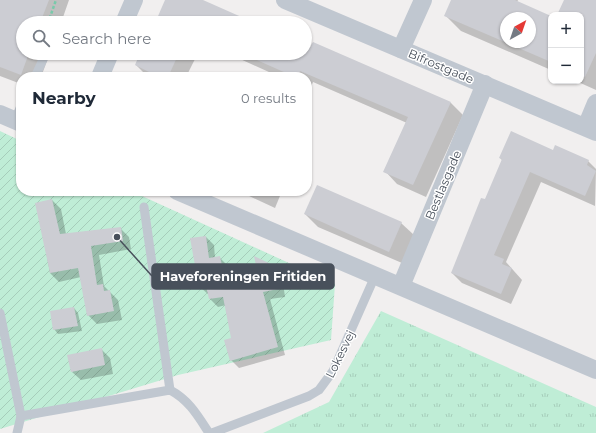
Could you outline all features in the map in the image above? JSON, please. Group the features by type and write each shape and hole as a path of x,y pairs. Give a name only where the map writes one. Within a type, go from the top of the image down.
{"street":[{"path":"127,16 134,0"},
{"name":"Bifrostgade","path":"285,0 591,130"},
{"path":"401,49 423,0"},
{"path":"102,72 107,60"},
{"name":"Bestlasgade","path":"401,286 485,84"},
{"path":"591,130 596,104"},
{"path":"189,196 596,370"}],"lane":[{"path":"37,72 43,60"},
{"path":"144,207 170,390"},
{"name":"Lokesvej","path":"212,433 309,396 319,390 326,382 339,359 375,276"},
{"path":"0,313 21,416 17,433"},
{"path":"21,416 170,390 182,396 192,406 209,433"}],"path":[{"path":"50,16 56,0"}],"green space":[{"path":"0,131 16,139 16,196 142,196 335,284 331,340 178,375 0,429"},
{"path":"381,311 596,407 596,433 263,433 329,402"}],"building":[{"path":"0,0 49,0 43,16 16,16 16,60 26,60 22,72 16,73 0,67"},
{"path":"165,0 203,0 239,16 158,16"},
{"path":"451,0 515,0 548,15 548,61 518,48 536,48 536,12 500,12 500,40 444,16"},
{"path":"564,0 596,0 596,53 585,77 584,12 558,12"},
{"path":"313,42 451,102 413,185 383,172 408,117 312,76 312,72 284,72 257,60 312,60"},
{"path":"137,60 176,60 170,72 149,72 135,65"},
{"path":"511,131 553,150 555,145 589,160 587,165 596,171 585,196 530,172 494,255 504,259 502,264 512,268 501,294 451,273 481,198 485,199 502,159 499,158"},
{"path":"317,185 402,222 389,252 304,214"},
{"path":"52,199 60,234 121,227 123,241 91,246 97,285 103,284 104,291 110,290 114,311 87,316 78,268 50,273 35,203"},
{"path":"206,236 209,258 220,256 225,280 255,276 255,271 257,270 254,256 275,266 278,289 263,292 278,347 230,361 224,340 231,338 223,297 209,299 206,286 199,287 190,238"},
{"path":"74,307 78,326 53,330 50,311"},
{"path":"102,348 105,365 71,372 67,355"}],"place":[{"name":"Haveforeningen Fritiden","path":"117,237"}]}
